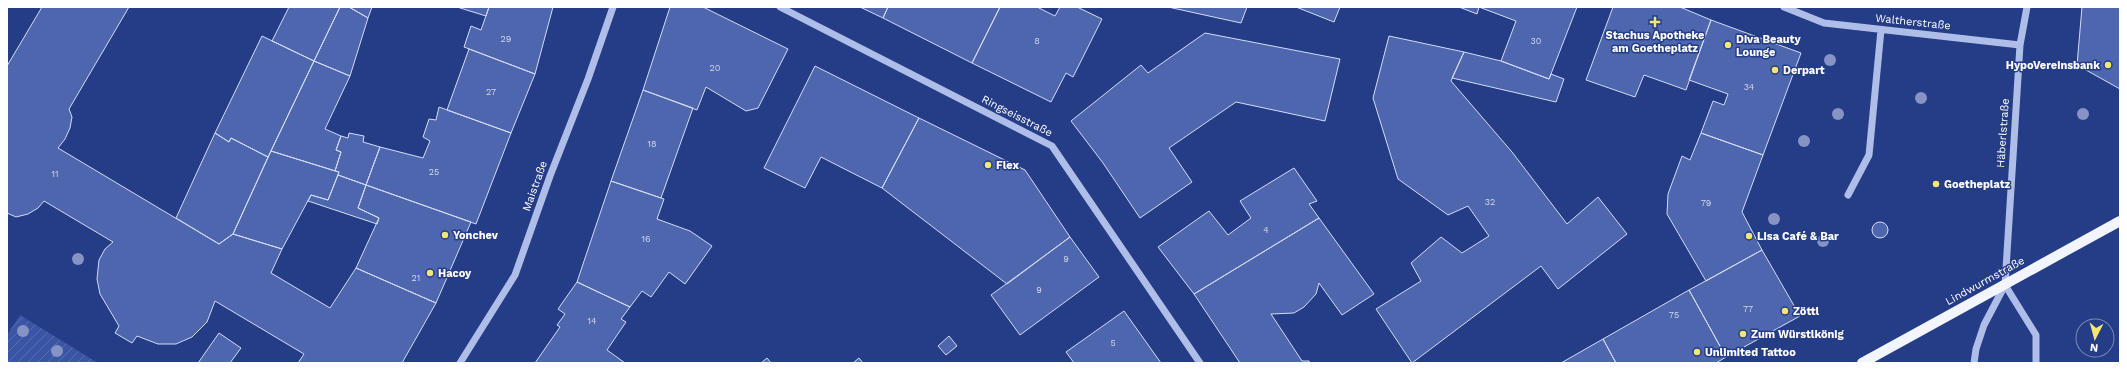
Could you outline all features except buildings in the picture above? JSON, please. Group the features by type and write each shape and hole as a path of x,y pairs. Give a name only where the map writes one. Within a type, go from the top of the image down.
{"main road":[{"name":"Lindwurmstraße","path":"1862,363 2120,221"}],"street":[{"name":"Maistraße","path":"460,363 515,275 550,176 588,79 613,7"},
{"name":"Ringseisstraße","path":"780,7 1052,146 1200,363"},
{"name":"Waltherstraße","path":"1784,7 1824,23 2020,45"},
{"name":"Häberlstraße","path":"2005,285 2020,45 2027,7"},
{"path":"1848,195 1869,155 1881,30"},
{"path":"1974,363 1976,349 1984,325 2005,285"},
{"path":"2005,285 2036,335 2036,363"}],"shaded area":[{"path":"20,315 98,363 7,363 7,335"}],"place":[{"name":"Stachus Apotheke am Goetheplatz","path":"1655,22"},
{"name":"Diva Beauty Lounge","path":"1728,45"},
{"name":"HypoVereinsbank","path":"2108,65"},
{"name":"Derpart","path":"1775,70"},
{"name":"Flex","path":"988,165"},
{"name":"Goetheplatz","path":"1936,184"},
{"name":"Yonchev","path":"445,235"},
{"name":"Lisa Café & Bar","path":"1749,236"},
{"name":"Hacoy","path":"430,273"},
{"name":"Zöttl","path":"1785,311"},
{"name":"Zum Würstlkönig","path":"1743,334"},
{"name":"Unlimited Tattoo","path":"1697,352"}]}
